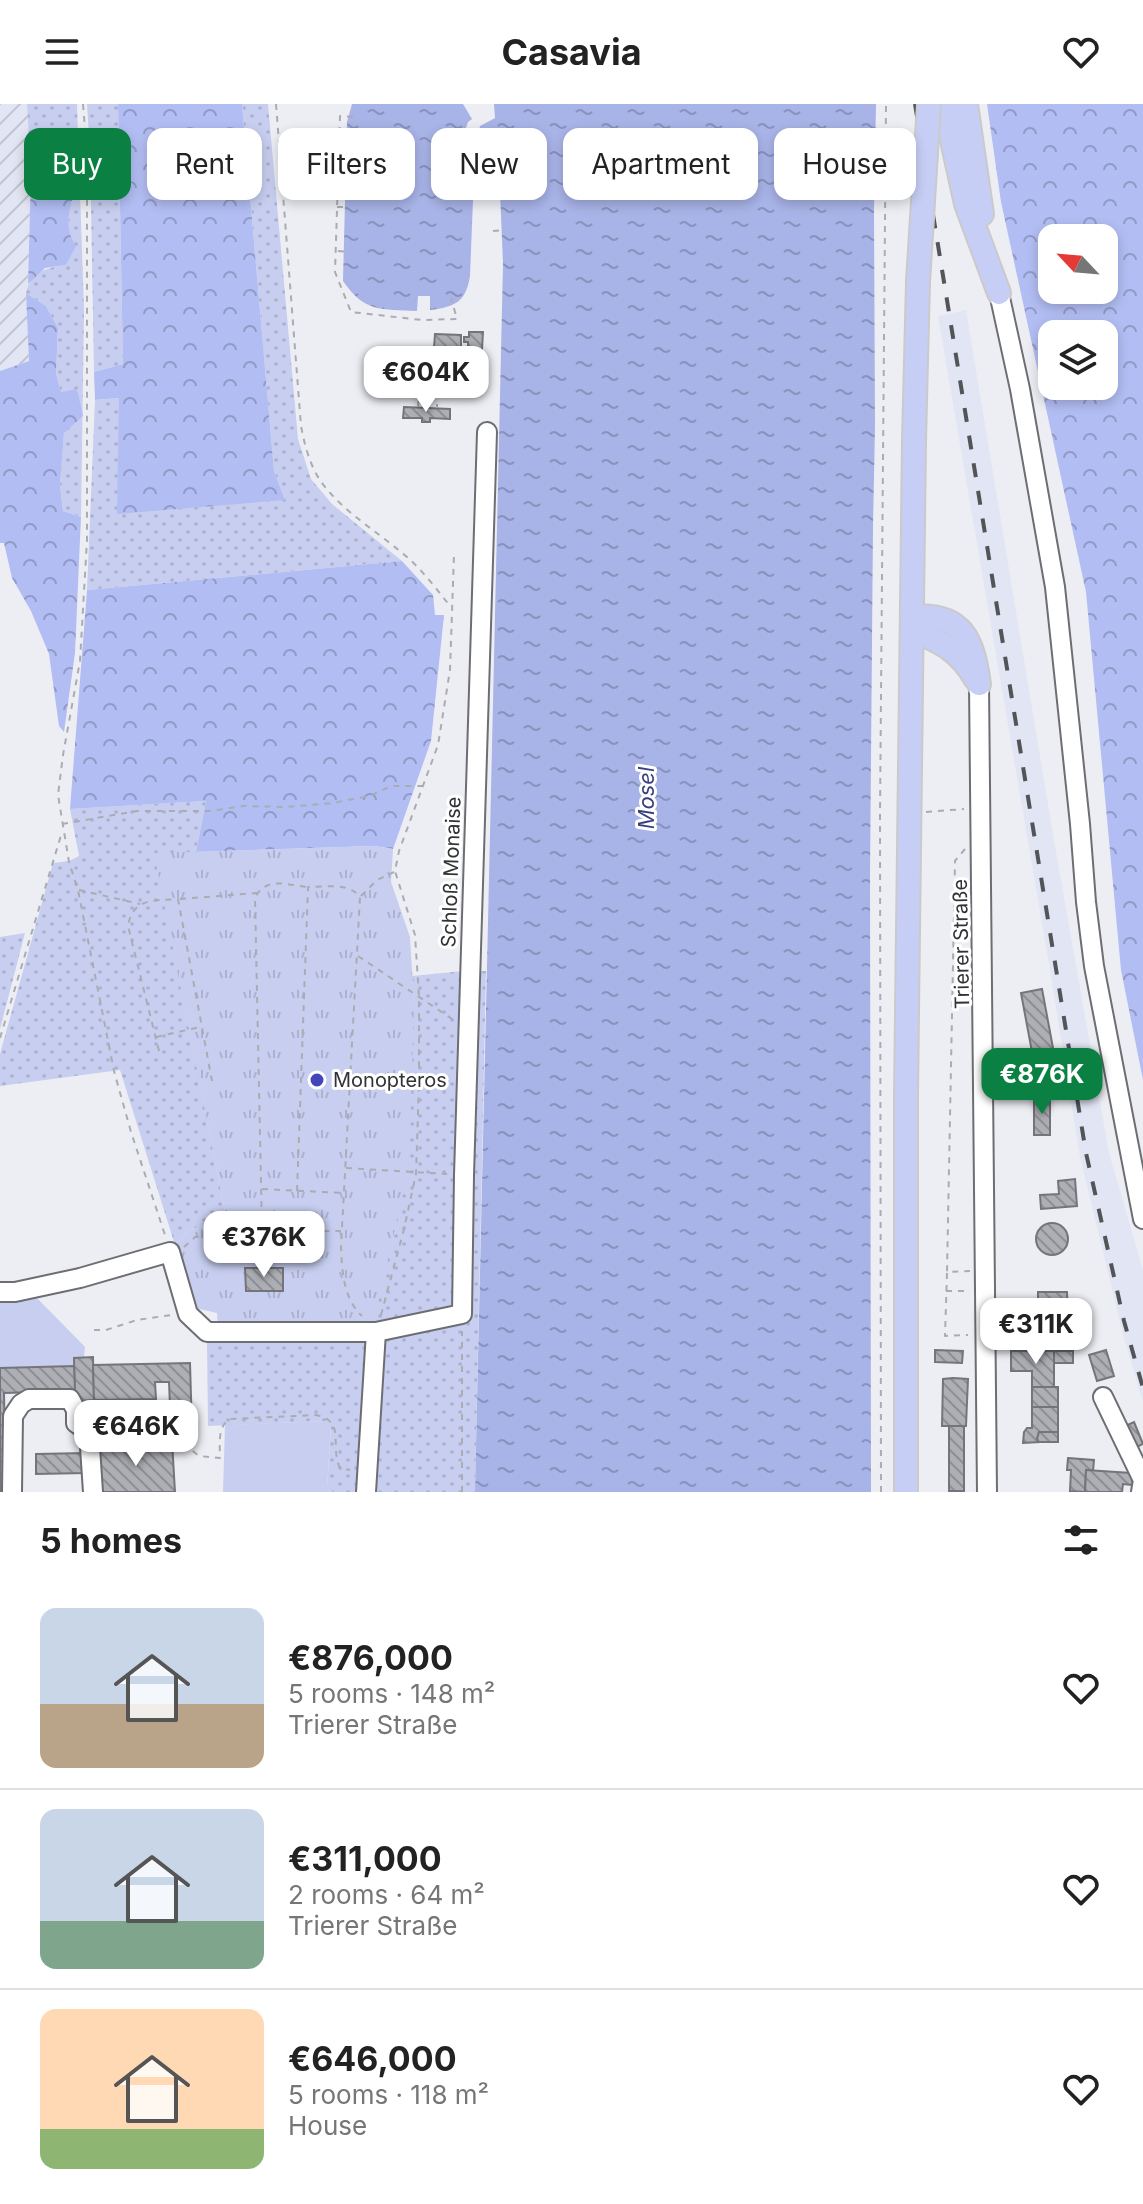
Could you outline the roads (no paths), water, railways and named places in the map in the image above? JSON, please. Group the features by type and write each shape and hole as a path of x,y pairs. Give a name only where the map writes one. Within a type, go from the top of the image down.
{"main road":[{"path":"906,1492 906,1095 914,441 918,282 929,104"},
{"path":"944,104 966,204 999,293"},
{"path":"966,104 981,210 999,293"},
{"path":"912,623 925,615 948,619 967,637 975,655 979,684"},
{"path":"912,623 959,655 979,684"},
{"path":"911,692 931,656 940,650 952,650"}],"street":[{"path":"999,293 1020,389 1055,587 1094,966 1143,1219"},
{"name":"Schloß Monaise","path":"376,1332 462,1314 487,432"},
{"name":"Trierer Straße","path":"979,684 987,1492"},
{"path":"0,1292 15,1292 171,1256 188,1314 207,1332 376,1332 366,1492"},
{"path":"1103,1397 1143,1480 1141,1492"},
{"path":"12,1492 13,1416 29,1399 70,1399 76,1410 76,1423 89,1432 162,1427"},
{"path":"89,1432 93,1492"}],"water":[{"path":"352,104 463,104 472,119 466,128 431,128 431,200 473,200 470,276 466,292 453,305 430,310 430,296 418,296 417,311 384,309 359,299 343,281 345,200 415,200 415,128 347,128"},
{"name":"Mosel","path":"494,104 876,104 876,128 774,128 774,200 874,200 870,874 871,1492 475,1492 503,264 500,200 547,200 547,128 480,128 495,118"}],"railway":[{"path":"915,104 1086,1153 1124,1321 1143,1388"}],"place":[{"name":"Monopteros","path":"317,1080"}]}
